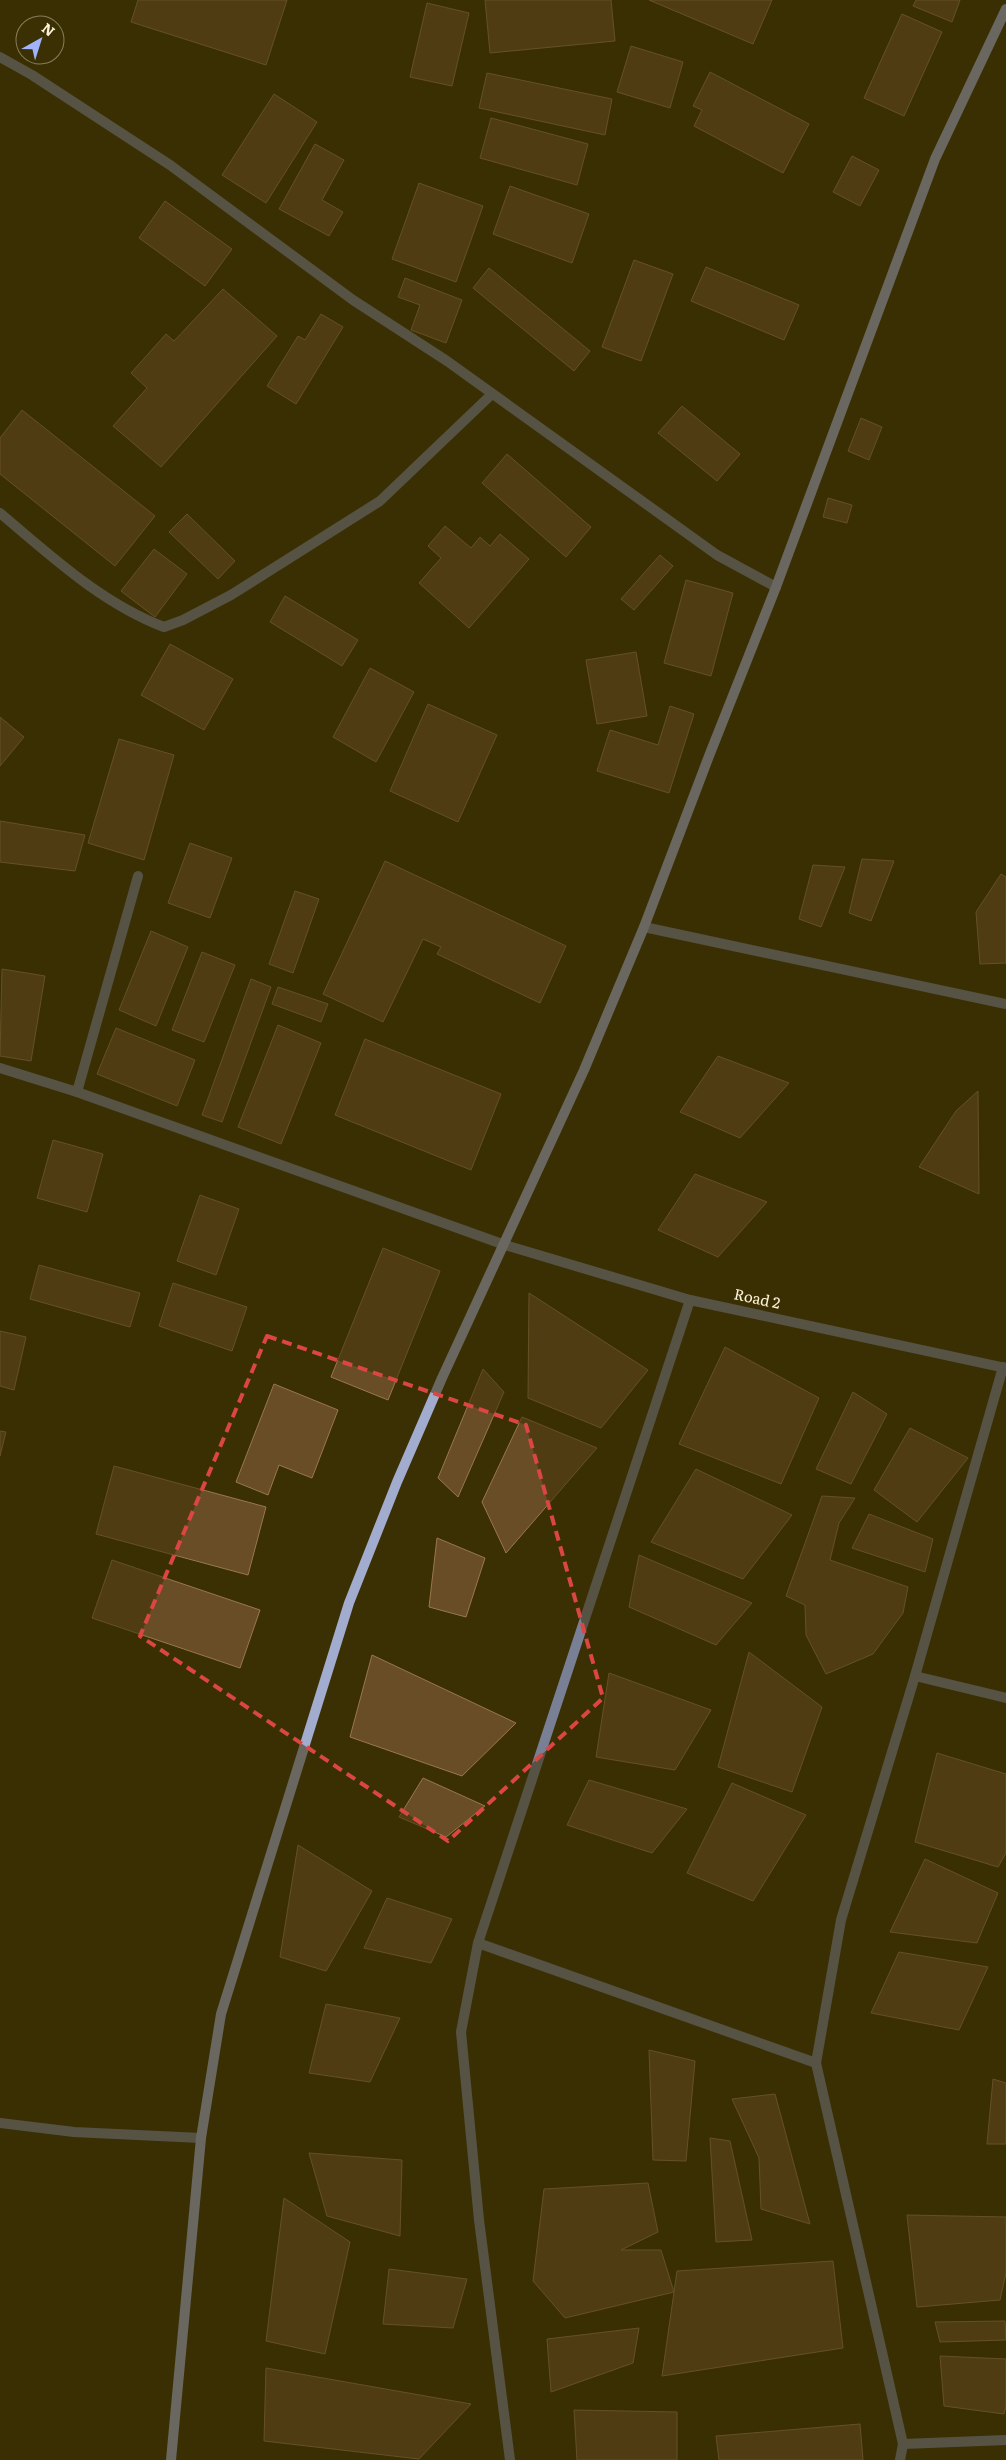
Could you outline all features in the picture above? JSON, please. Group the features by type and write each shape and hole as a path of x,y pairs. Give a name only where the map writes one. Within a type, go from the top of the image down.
{"street":[{"path":"171,2460 201,2138 221,2014 349,1603 396,1482 584,1070 644,927 708,756 776,587 935,159 1006,9"},
{"path":"0,57 32,75 170,165 353,300 447,361 717,554 776,587"},
{"path":"0,513 72,574 140,618 164,627 183,620 231,595 380,501 492,394"},
{"path":"77,1092 138,876"},
{"path":"644,927 1006,1004"},
{"name":"Road 2","path":"0,1068 77,1092 505,1245 690,1300 1004,1368"},
{"path":"510,2460 479,2220 461,2032 478,1943 690,1300"},
{"path":"900,2460 903,2444 816,2063 841,1920 1004,1368"},
{"path":"914,1676 1006,1698"},
{"path":"478,1943 816,2063"},
{"path":"0,2122 74,2132 201,2138"},
{"path":"903,2444 1006,2440"}],"highlighted area":[{"path":"267,1336 526,1425 603,1698 448,1841 140,1636"}],"building":[{"path":"138,0 287,0 266,65 131,22"},
{"path":"485,0 611,0 615,41 490,53"},
{"path":"649,0 772,0 753,44"},
{"path":"916,0 960,0 952,22 913,6"},
{"path":"427,3 469,13 452,86 410,77"},
{"path":"902,14 942,32 904,116 864,98"},
{"path":"631,46 683,62 670,108 617,92"},
{"path":"710,72 809,124 783,173 694,126 702,110 693,106"},
{"path":"487,73 612,99 605,135 479,108"},
{"path":"274,94 317,122 266,203 222,175"},
{"path":"491,118 588,144 577,185 480,158"},
{"path":"315,144 344,160 322,200 343,212 329,236 279,209"},
{"path":"852,156 879,170 860,206 833,192"},
{"path":"419,183 483,206 456,282 392,259"},
{"path":"510,186 589,214 572,263 493,234"},
{"path":"165,201 232,249 205,286 139,238"},
{"path":"634,260 673,274 641,361 602,347"},
{"path":"706,267 799,305 784,340 691,301"},
{"path":"489,268 590,351 574,371 473,288"},
{"path":"405,278 462,300 446,343 411,330 420,305 398,297"},
{"path":"223,289 277,336 161,467 113,426 147,388 131,373 166,334 174,341"},
{"path":"321,314 343,327 296,404 267,386 298,336 305,340"},
{"path":"682,406 740,454 717,481 658,433"},
{"path":"22,410 155,516 115,566 0,474 0,438"},
{"path":"861,418 882,427 869,460 848,451"},
{"path":"507,454 591,527 566,557 482,483"},
{"path":"828,498 852,505 847,523 823,517"},
{"path":"187,514 235,561 218,579 169,532"},
{"path":"445,526 471,548 480,537 490,546 500,534 529,559 469,628 419,583 441,558 428,546"},
{"path":"154,549 187,574 155,617 121,591"},
{"path":"660,555 673,566 634,610 621,599"},
{"path":"686,580 733,593 711,676 664,663"},
{"path":"285,596 358,640 342,666 270,622"},
{"path":"170,644 233,679 204,730 141,695"},
{"path":"636,652 647,716 597,724 586,660"},
{"path":"370,668 414,692 376,762 333,737"},
{"path":"428,704 497,735 458,822 390,791"},
{"path":"670,706 694,714 669,793 597,771 610,730 658,745"},
{"path":"0,717 24,737 0,766"},
{"path":"119,739 174,755 144,860 88,843"},
{"path":"0,821 85,835 75,871 0,862"},
{"path":"190,843 232,858 210,918 168,903"},
{"path":"862,859 894,861 871,921 849,913"},
{"path":"385,861 566,946 540,1003 437,954 441,947 423,939 383,1022 323,994"},
{"path":"813,865 845,867 821,927 799,919"},
{"path":"1001,874 1006,877 1006,963 980,964 976,912"},
{"path":"295,891 319,899 293,973 269,964"},
{"path":"151,931 188,947 156,1026 119,1010"},
{"path":"202,952 235,965 204,1042 172,1030"},
{"path":"2,969 45,976 31,1061 0,1056"},
{"path":"251,979 271,987 222,1122 202,1115"},
{"path":"278,987 328,1004 321,1022 272,1004"},
{"path":"278,1025 321,1043 281,1144 238,1127"},
{"path":"116,1028 195,1060 177,1106 97,1074"},
{"path":"365,1039 501,1094 471,1170 335,1115"},
{"path":"718,1056 789,1083 740,1138 680,1112"},
{"path":"978,1091 979,1194 919,1167 956,1111"},
{"path":"53,1140 103,1154 87,1212 37,1198"},
{"path":"695,1174 767,1202 718,1257 658,1230"},
{"path":"200,1195 239,1209 216,1275 177,1261"},
{"path":"383,1248 440,1271 388,1400 331,1377"},
{"path":"39,1265 140,1293 130,1327 30,1299"},
{"path":"173,1283 247,1307 232,1351 159,1326"},
{"path":"529,1293 648,1370 601,1428 528,1398"},
{"path":"0,1331 26,1337 14,1390 0,1386"},
{"path":"725,1347 819,1398 781,1484 679,1444"},
{"path":"483,1369 504,1392 458,1497 438,1478"},
{"path":"274,1384 338,1410 312,1478 279,1465 268,1495 236,1482"},
{"path":"853,1392 887,1414 851,1484 816,1469"},
{"path":"522,1417 597,1448 506,1553 482,1502"},
{"path":"910,1428 968,1458 917,1522 874,1490"},
{"path":"0,1431 6,1432 0,1456"},
{"path":"114,1466 266,1507 248,1575 96,1534"},
{"path":"696,1469 792,1515 743,1579 651,1542"},
{"path":"822,1496 855,1498 839,1523 830,1560 908,1587 903,1613 873,1654 826,1674 806,1635 805,1605 786,1596"},
{"path":"869,1514 933,1539 925,1572 852,1548"},
{"path":"437,1538 485,1558 466,1617 429,1607"},
{"path":"639,1555 752,1603 716,1645 629,1607"},
{"path":"112,1560 260,1610 240,1668 92,1618"},
{"path":"749,1652 822,1707 792,1792 718,1767"},
{"path":"372,1655 516,1723 462,1776 350,1737"},
{"path":"609,1673 711,1710 675,1770 596,1757"},
{"path":"937,1753 1006,1774 1006,1853 998,1867 915,1842"},
{"path":"423,1778 485,1806 446,1837 399,1817"},
{"path":"589,1780 687,1809 652,1853 567,1825"},
{"path":"732,1783 806,1815 753,1901 687,1873"},
{"path":"298,1845 372,1891 326,1971 280,1957"},
{"path":"925,1859 998,1893 977,1943 890,1932"},
{"path":"387,1898 452,1919 431,1963 364,1948"},
{"path":"899,1952 988,1967 959,2030 871,2013"},
{"path":"326,2004 400,2018 370,2082 309,2073"},
{"path":"649,2050 695,2061 686,2161 653,2160"},
{"path":"993,2079 1006,2083 1006,2144 987,2144"},
{"path":"775,2094 810,2224 761,2209 759,2158 732,2099"},
{"path":"710,2138 730,2141 752,2240 716,2242"},
{"path":"309,2153 402,2160 400,2236 327,2216"},
{"path":"648,2183 658,2232 621,2250 661,2250 674,2292 565,2318 533,2281 544,2189"},
{"path":"284,2198 350,2242 325,2354 266,2341"},
{"path":"907,2215 1006,2217 1006,2273 1000,2300 917,2307"},
{"path":"833,2261 843,2348 662,2376 677,2271"},
{"path":"389,2269 467,2279 453,2328 383,2324"},
{"path":"1005,2321 1006,2340 940,2342 935,2322"},
{"path":"639,2328 633,2363 551,2392 547,2339"},
{"path":"940,2356 1006,2359 1006,2406 1004,2414 944,2406"},
{"path":"266,2368 471,2404 419,2459 264,2441"},
{"path":"574,2410 677,2412 677,2460 577,2460"},
{"path":"860,2424 863,2460 719,2460 716,2436"}]}
